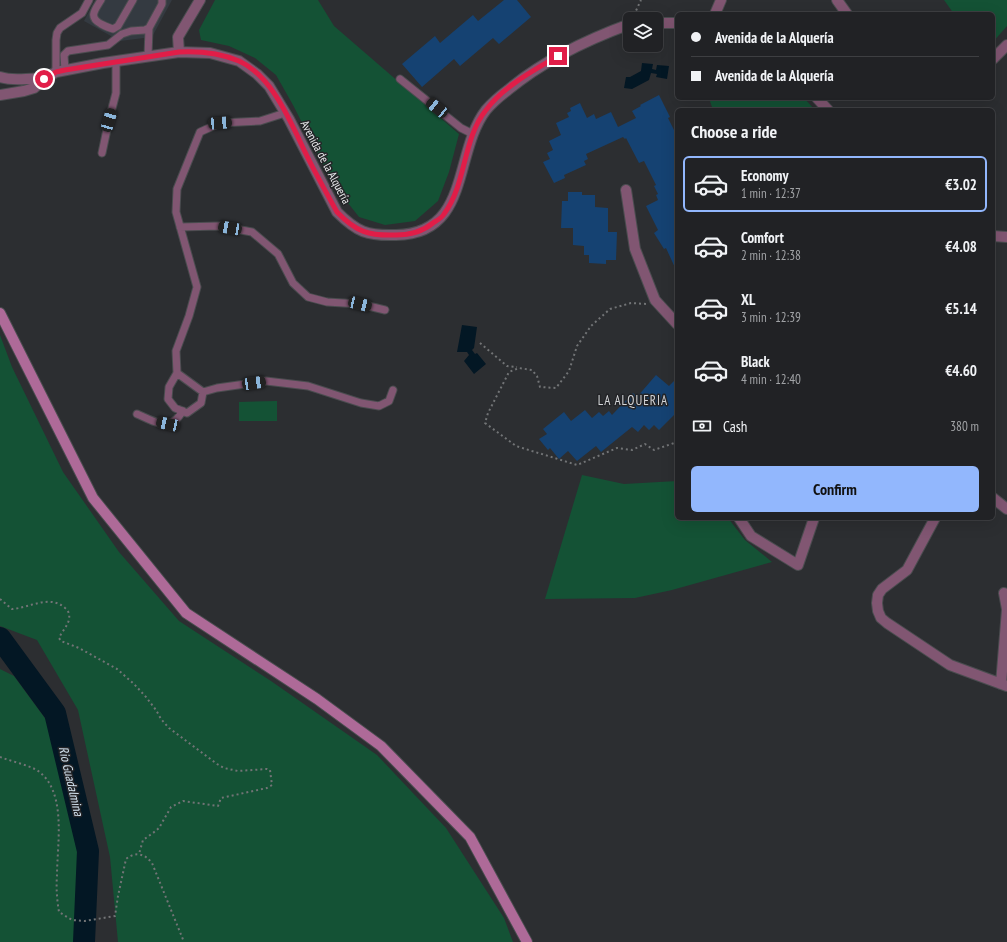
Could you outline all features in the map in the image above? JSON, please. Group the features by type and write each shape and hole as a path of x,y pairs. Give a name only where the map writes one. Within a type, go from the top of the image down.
{"main road":[{"path":"0,313 93,498 186,613 317,699 381,746 470,837 527,942"}],"street":[{"path":"179,52 178,37 200,0"},
{"path":"716,12 721,0"},
{"path":"837,0 846,12"},
{"path":"663,23 675,24"},
{"name":"Avenida de la Alquería","path":"0,95 34,88 44,79 61,71 148,56 193,51 210,53 239,61 257,74 269,86 286,113 337,212 349,224 361,232 379,236 404,235 424,230 444,215 457,190 473,134 478,123 486,110 499,96 524,76 570,49 623,27"},
{"path":"995,57 1007,45"},
{"path":"0,77 10,80 35,78 44,79"},
{"path":"819,100 826,108"},
{"path":"626,190 635,249 655,300 675,322"},
{"path":"995,236 1007,237"},
{"path":"995,500 1007,509"},
{"path":"740,520 751,536 798,565 813,520"},
{"path":"934,520 907,570 882,589 878,595 878,611 881,618 886,623 950,665 1004,685 1007,610 1004,593"}],"lane":[{"path":"61,71 56,40 57,33 60,28 82,13 89,0"},
{"path":"101,0 94,13 95,20 111,29 117,28 133,0"},
{"path":"148,56 149,28 162,4 162,0"},
{"path":"119,24 131,31"},
{"path":"61,71 66,52 108,45 122,34 149,28"},
{"path":"102,153 116,93 116,61"},
{"path":"400,79 461,128 473,134"},
{"path":"203,392 201,403 187,412 175,408 168,399 169,387 177,373 176,351 189,316 197,287 176,212 176,189 200,132 220,123 260,121 286,113"},
{"path":"180,227 219,226 252,232 278,254 293,282 308,297 327,302 360,304 385,310"},
{"path":"177,373 203,392"},
{"path":"203,392 218,388 266,381 308,386 361,403 379,406 389,401 393,390"},
{"path":"137,414 168,424 175,421 182,411"}],"path":[{"path":"635,12 641,0"},
{"path":"480,343 507,366 532,370 537,376 540,387 556,388 569,371 577,346 591,326 610,309 631,303 649,304 655,300"},
{"path":"518,368 509,372 488,413 485,423 516,446 577,465 616,448 632,450 645,444 654,450 675,443"},
{"path":"0,599 12,609 46,601 61,604 68,610 70,617 59,638 61,641 79,648 117,669 146,697 156,710 161,720 169,728 224,768 238,771 270,770 272,785 267,788 221,798 218,806 183,801 171,807 153,834 143,840 139,854"},
{"path":"0,757 36,770 51,785 58,809 59,828 57,898 59,912 72,920 85,921 115,916 126,859 131,855 139,854 147,857 152,863 184,942"}],"shaded area":[{"path":"95,0 172,0 152,37 120,41 84,21"}],"green space":[{"path":"215,0 318,0 334,26 459,134 449,172 438,201 415,221 385,225 359,217 333,184 276,75 255,58 229,46 201,40 199,30"},
{"path":"944,0 1007,0 1007,26 995,40 995,12 953,12"},
{"path":"710,100 806,100 813,108 712,108"},
{"path":"0,335 12,367 63,472 119,552 179,621 271,681 377,755 446,828 504,918 513,942 118,942 110,857 78,710 37,640 0,626"},
{"path":"277,401 277,421 239,421 239,402"},
{"path":"582,475 624,484 675,481 675,520 730,520 745,540 772,562 672,590 635,598 545,599"},
{"path":"0,669 14,676 50,725 78,847 77,942 0,942"}],"water":[{"path":"642,63 653,64 652,69 656,70 657,65 669,66 667,79 656,77 657,74 651,73 649,80 632,89 624,88 626,77 630,77 641,71"},
{"path":"462,325 477,327 474,348 472,350 475,354 477,353 486,364 474,374 464,361 469,355 467,352 457,352"}],"building":[{"path":"504,0 517,0 531,17 499,44 493,38 460,66 454,59 422,87 402,64 435,36 440,43 473,15 478,21"},
{"path":"659,95 670,117 668,118 675,132 675,268 666,248 664,249 654,233 658,230 646,206 658,200 656,195 658,194 654,186 656,185 644,161 639,163 626,138 625,139 623,137 586,154 588,159 584,161 586,165 564,175 565,178 554,183 543,162 550,159 547,153 553,150 549,141 561,135 556,123 569,117 567,113 571,111 570,108 580,103 587,118 594,114 596,119 611,112 618,127 636,118 632,111 641,106 640,105"},
{"path":"568,192 582,192 582,195 595,195 595,207 608,208 608,232 617,232 616,260 606,260 606,264 589,263 589,255 584,255 584,246 573,245 573,228 561,228 562,201 568,201"},
{"path":"656,375 669,386 675,380 675,414 659,430 654,425 649,430 644,425 638,432 632,427 601,452 596,446 577,461 568,451 559,459 550,448 548,450 539,439 547,434 543,429 564,412 571,421 585,410 592,418 599,412 603,416 609,411 612,415 633,393 637,397"}],"waterway":[{"name":"Rio Guadalmina","path":"0,638 55,713 88,851 84,942"}],"district":[{"name":"LA ALQUERIA","path":"633,400"}],"route":[{"path":"44,79 56,72 65,70 179,52 193,51 210,53 239,61 257,74 269,86 289,119 337,212 349,224 361,232 379,236 404,235 424,230 444,215 457,190 473,134 486,110 499,96 524,76 558,56"}]}
